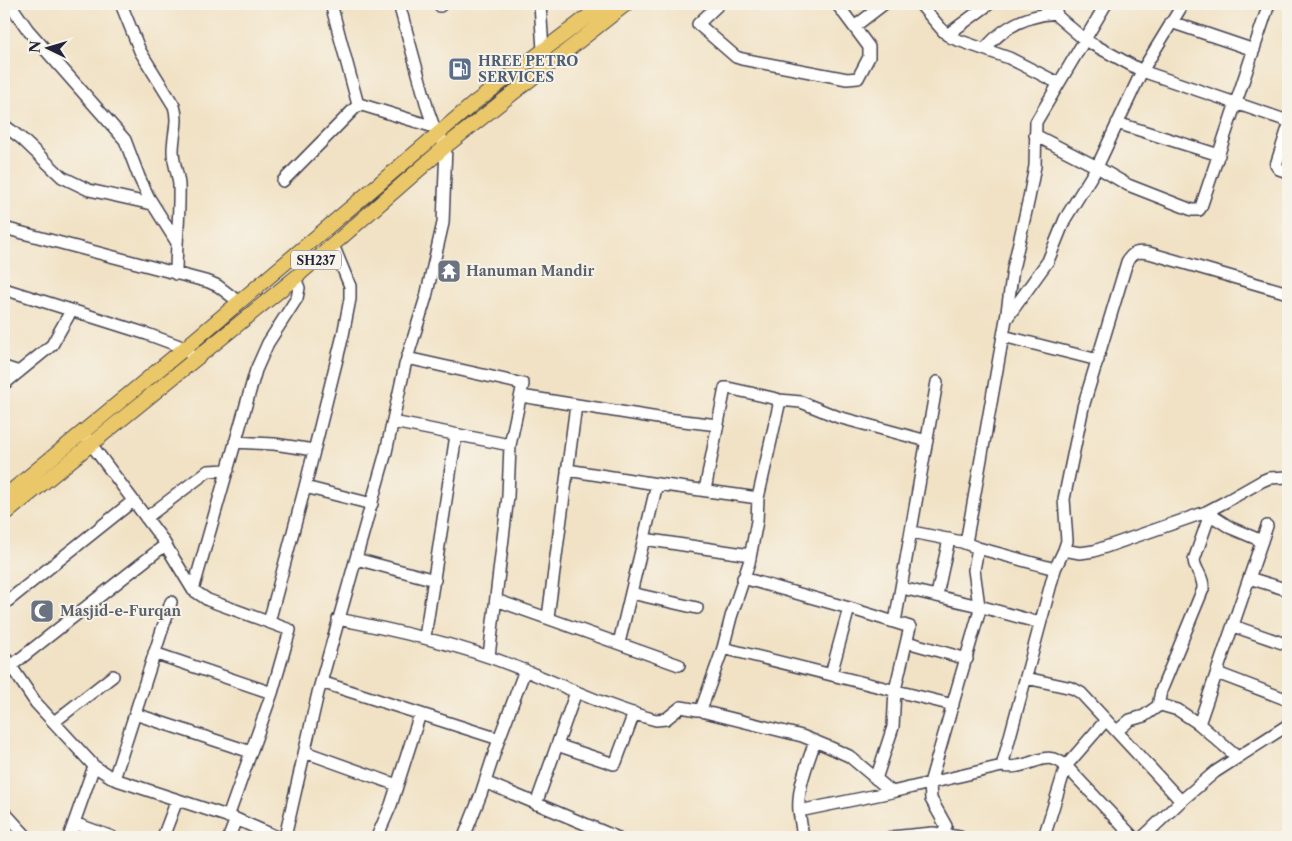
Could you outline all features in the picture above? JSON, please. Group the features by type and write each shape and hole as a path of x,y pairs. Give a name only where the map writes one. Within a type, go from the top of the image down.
{"main road":[{"name":"SH237","path":"4,514 195,361 333,245 440,135 473,104 604,4"},
{"name":"SH237","path":"4,496 440,135 626,4"}],"street":[{"path":"4,10 9,4 28,30 125,140 138,177 152,204 176,241"},
{"path":"121,4 140,51 176,111 173,148 179,186 176,274"},
{"path":"331,4 355,99 359,104 440,135"},
{"path":"285,837 321,682 372,504 407,358 426,298 443,223 440,135 428,110 398,4"},
{"path":"540,4 543,50"},
{"path":"719,4 698,24 736,57 853,79 860,76 869,57 869,47 837,4"},
{"path":"854,27 884,4"},
{"path":"920,4 947,35 1017,61 1058,84"},
{"path":"947,35 988,4"},
{"path":"966,543 1006,319 1012,269 1035,166 1036,122 1106,4"},
{"path":"1006,319 1048,262 1065,219 1097,167 1142,71 1183,4"},
{"path":"1035,135 1097,167 1128,186 1196,211 1201,208 1268,4"},
{"path":"985,49 999,34 1012,25 1054,8 1058,17 1085,40 1142,71 1288,121"},
{"path":"1171,22 1254,50"},
{"path":"282,180 359,104"},
{"path":"1117,123 1219,155"},
{"path":"4,125 22,139 62,177 89,190 152,204"},
{"path":"1288,128 1276,165 1279,169 1288,172"},
{"path":"4,228 209,282 218,286 239,302"},
{"path":"269,622 305,487 350,299 350,286 333,245"},
{"path":"1002,766 1055,569 1064,550 1067,533 1064,499 1083,407 1127,262 1134,253 1149,253 1288,293"},
{"path":"194,590 256,370 262,354 297,298 299,288 295,278"},
{"path":"4,289 147,334 185,348 195,361"},
{"path":"4,384 52,346 71,311"},
{"path":"1003,336 1098,360"},
{"path":"407,358 523,384 510,445 508,496 489,656"},
{"path":"4,367 19,372"},
{"path":"895,622 937,382"},
{"path":"705,490 725,388 779,400 801,402 838,417 927,441"},
{"path":"521,396 658,418 718,425"},
{"path":"700,709 723,648 750,554 757,521 758,498 779,400"},
{"path":"548,617 576,405"},
{"path":"393,422 510,445"},
{"path":"82,432 146,518 194,590 208,600 290,630 272,693 251,752 232,818 230,837"},
{"path":"425,637 456,435"},
{"path":"236,442 274,444 314,450"},
{"path":"146,518 208,471 228,470"},
{"path":"567,470 758,498"},
{"path":"1064,550 1080,553 1094,551 1208,513 1269,478 1288,477"},
{"path":"619,643 657,484"},
{"path":"305,487 372,504"},
{"path":"4,604 133,501"},
{"path":"1208,513 1231,528 1262,541"},
{"path":"1117,731 1130,720 1144,716 1158,706 1161,691 1202,589 1202,577 1196,568 1194,560 1208,513"},
{"path":"1199,724 1268,526"},
{"path":"912,532 966,543 1055,569"},
{"path":"644,539 750,554"},
{"path":"937,595 949,539"},
{"path":"11,666 165,545"},
{"path":"942,835 946,826 932,804 930,783 976,629 980,606 974,570 978,548"},
{"path":"356,559 435,580"},
{"path":"743,578 910,627 895,690 893,726 876,779"},
{"path":"1249,578 1288,590"},
{"path":"902,588 937,595 1040,623"},
{"path":"631,593 697,608"},
{"path":"496,600 679,665"},
{"path":"114,779 170,602"},
{"path":"831,674 849,608"},
{"path":"338,618 425,637 489,656 576,692 634,713 661,720 666,719 681,707 700,709 705,712 802,736 849,756 892,792"},
{"path":"1233,626 1288,645"},
{"path":"907,642 967,659"},
{"path":"723,648 953,705"},
{"path":"154,653 272,693"},
{"path":"4,656 36,704 94,766 114,779 232,818 277,837"},
{"path":"478,837 465,835 525,670"},
{"path":"1217,673 1288,700"},
{"path":"54,722 113,676"},
{"path":"1026,678 1077,690 1181,801"},
{"path":"321,682 499,739"},
{"path":"536,804 576,692"},
{"path":"1158,706 1178,710 1199,724 1237,757"},
{"path":"557,745 614,764 634,713"},
{"path":"135,714 251,752"},
{"path":"378,837 398,785 420,714"},
{"path":"1046,836 1066,766 1106,720"},
{"path":"1143,837 1215,772 1288,724"},
{"path":"803,837 798,802 815,741"},
{"path":"305,752 398,785"},
{"path":"799,811 892,792 1002,766 1020,766 1046,758 1056,760 1066,766 1132,837"},
{"path":"69,837 94,766"},
{"path":"485,782 616,837"},
{"path":"163,837 177,800"},
{"path":"4,812 27,837"},
{"path":"74,823 112,837"},
{"path":"891,837 929,833 960,837"}],"place":[{"name":"HREE PETRO SERVICES","path":"460,69"},
{"name":"Hanuman Mandir","path":"449,271"},
{"name":"Masjid-e-Furqan","path":"42,611"}]}
